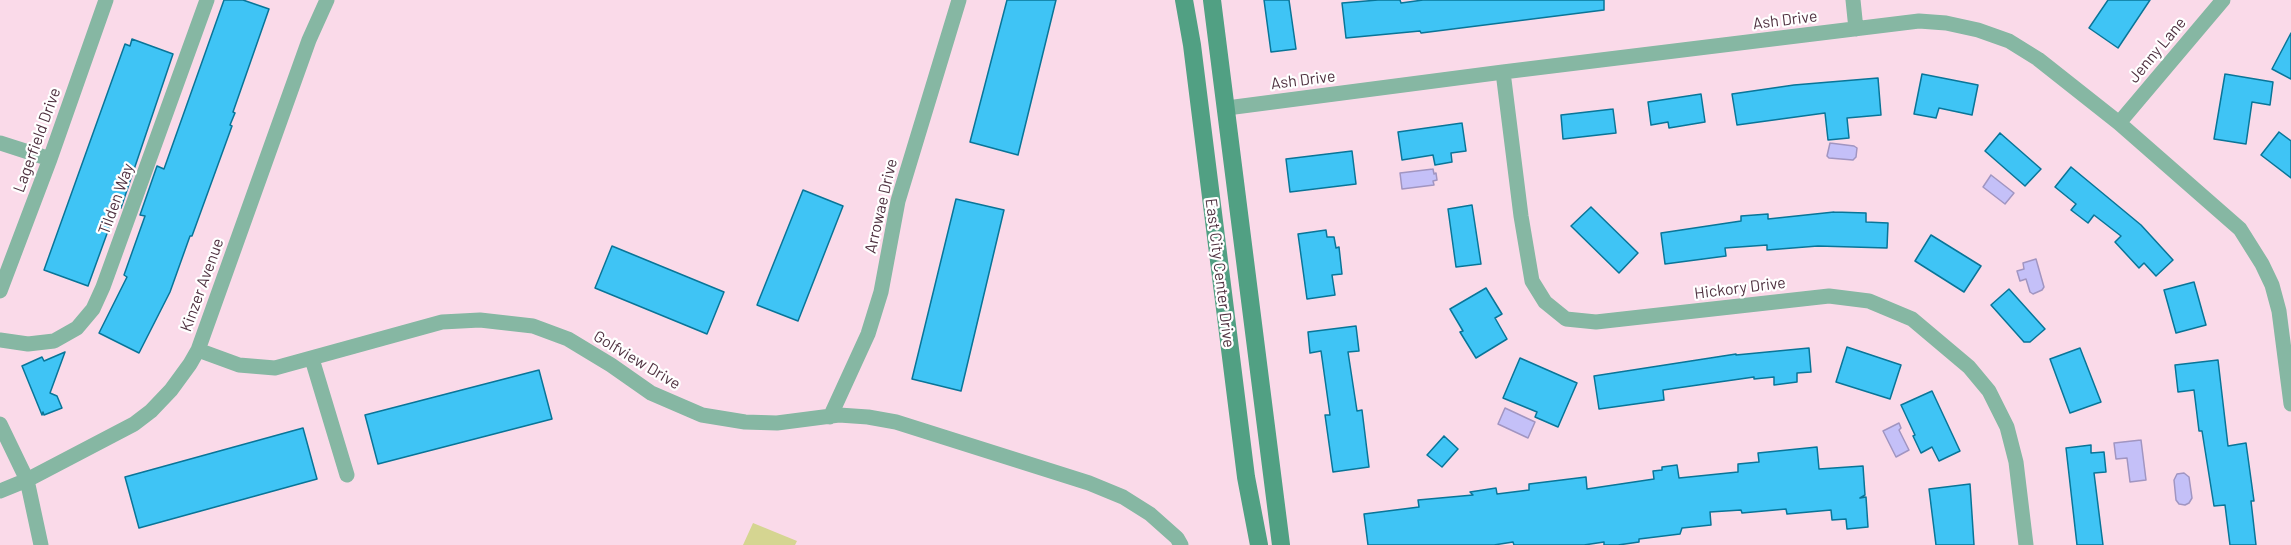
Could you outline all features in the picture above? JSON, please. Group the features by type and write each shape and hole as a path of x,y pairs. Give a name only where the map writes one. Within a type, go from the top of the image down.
{"street":[{"name":"Lagerfield Drive","path":"0,291 50,159 106,0"},
{"name":"Tilden Way","path":"0,340 28,344 54,341 77,328 93,309 207,0"},
{"name":"Kinzer Avenue","path":"0,491 27,480 111,437 150,411 171,390 198,350 309,40 327,0"},
{"name":"Arrowae Drive","path":"830,417 868,334 881,292 898,201 959,0"},
{"name":"East City Center Drive","path":"1184,0 1192,45 1246,477 1259,545"},
{"name":"East City Center Drive","path":"1212,0 1281,545"},
{"path":"1853,0 1857,29"},
{"name":"Jenny Lane","path":"2119,123 2223,0"},
{"name":"Ash Drive","path":"1227,108 1919,21 1946,23 1978,30 2008,41 2038,59 2119,123 2228,217 2252,247 2272,285 2279,311 2291,404"},
{"name":"Hickory Drive","path":"1503,72 1521,216 1532,281 1545,302 1566,320 1596,322 1829,296 1869,301 1912,319 1969,367 1989,391 2007,427 2016,462 2026,545"},
{"path":"0,143 50,159"},
{"name":"Golfview Drive","path":"198,350 239,365 265,369 285,367 442,322 480,320 533,326 568,339 651,393 702,415 745,422 777,423 830,417 868,417 896,422 1089,483 1123,497 1150,514 1177,538 1181,545"},
{"path":"312,358 347,475"},
{"path":"0,424 27,480 41,545"}],"green space":[{"path":"753,523 797,541 795,545 743,545"}],"shaded area":[{"path":"1830,143 1854,146 1857,148 1856,157 1853,160 1829,158 1827,156"},
{"path":"1433,169 1437,180 1433,181 1434,185 1402,189 1400,173"},
{"path":"1991,175 2014,193 2005,204 1983,187"},
{"path":"2036,259 2044,287 2033,294 2030,292 2026,279 2020,281 2017,271 2024,269 2023,263"},
{"path":"1505,408 1535,422 1528,438 1498,424"},
{"path":"1899,423 1901,428 1899,430 1909,450 1896,457 1883,431"},
{"path":"2141,440 2146,480 2130,482 2127,458 2116,459 2114,443"},
{"path":"2184,473 2189,477 2192,498 2185,505 2179,504 2176,500 2174,480 2177,474"}],"building":[{"path":"224,0 243,0 269,9 233,112 235,113 230,125 232,126 192,236 190,236 170,292 139,353 99,333 127,277 124,275 145,216 140,215 157,166 164,169"},
{"path":"1007,0 1056,0 1018,155 970,142"},
{"path":"1264,0 1289,0 1296,49 1271,52"},
{"path":"1400,0 1401,3 1423,0 1604,0 1604,10 1421,33 1420,31 1346,38 1342,3"},
{"path":"2108,0 2150,0 2118,48 2089,28"},
{"path":"2291,33 2291,79 2272,69"},
{"path":"132,39 173,54 121,208 117,206 88,286 44,270 125,44 130,46"},
{"path":"1922,74 1978,85 1972,115 1939,108 1936,118 1914,114"},
{"path":"2225,74 2273,82 2270,105 2252,102 2246,144 2214,139"},
{"path":"1878,78 1881,115 1847,118 1849,138 1828,140 1825,113 1737,125 1732,94 1794,85"},
{"path":"1701,94 1705,122 1669,128 1668,122 1651,125 1648,102"},
{"path":"1613,109 1616,133 1563,139 1561,115"},
{"path":"1462,123 1466,151 1451,153 1452,162 1435,165 1433,155 1402,160 1398,132"},
{"path":"2279,132 2291,141 2291,178 2261,155"},
{"path":"2000,133 2041,169 2025,186 1985,151"},
{"path":"1352,151 1356,184 1290,192 1286,159"},
{"path":"2071,167 2141,225 2173,260 2156,276 2144,263 2139,268 2115,242 2121,236 2094,215 2088,223 2071,210 2076,204 2055,187"},
{"path":"803,190 843,206 798,321 757,305"},
{"path":"956,199 1004,210 961,391 912,379"},
{"path":"1472,205 1481,264 1456,267 1448,209"},
{"path":"1591,207 1638,253 1619,273 1571,226"},
{"path":"1834,212 1866,213 1866,222 1888,223 1887,248 1818,246 1767,250 1767,245 1725,248 1726,256 1665,264 1661,233 1741,221 1741,216 1768,214 1768,219"},
{"path":"1326,230 1327,237 1334,237 1336,248 1339,247 1342,274 1332,275 1335,295 1307,299 1298,234"},
{"path":"1931,235 1981,266 1964,292 1915,261"},
{"path":"612,246 724,292 707,334 595,288"},
{"path":"2194,282 2206,325 2176,333 2164,290"},
{"path":"1486,288 1502,314 1495,318 1507,339 1476,358 1460,332 1463,331 1450,309"},
{"path":"2009,289 2045,329 2030,342 2024,342 1991,305"},
{"path":"1356,326 1359,351 1348,352 1357,411 1362,410 1369,467 1333,472 1325,415 1330,415 1321,351 1310,353 1308,332"},
{"path":"1847,347 1901,365 1890,399 1836,382"},
{"path":"1809,348 1811,372 1797,373 1797,382 1774,385 1774,377 1754,379 1754,377 1663,390 1664,400 1599,409 1594,376 1736,354"},
{"path":"2080,348 2101,402 2070,413 2050,359"},
{"path":"65,352 50,393 57,396 62,408 44,415 43,412 42,415 22,366 42,357 44,361"},
{"path":"1520,358 1577,383 1558,427 1535,417 1537,412 1503,398"},
{"path":"2218,360 2228,446 2246,443 2254,501 2251,501 2256,545 2230,545 2225,505 2214,506 2202,431 2199,431 2194,390 2178,392 2175,365"},
{"path":"539,370 552,419 378,464 365,415"},
{"path":"1932,391 1960,451 1939,461 1932,447 1921,453 1901,405"},
{"path":"303,428 317,479 139,528 125,477"},
{"path":"1444,436 1458,449 1442,467 1427,455"},
{"path":"2091,445 2091,453 2104,452 2106,472 2094,473 2103,545 2077,545 2066,448"},
{"path":"1817,447 1819,469 1863,466 1865,495 1860,498 1866,497 1868,527 1847,529 1846,519 1832,520 1831,510 1787,514 1786,509 1742,513 1741,510 1710,512 1711,525 1682,528 1680,534 1639,539 1639,542 1618,545 1604,545 1604,542 1584,545 1514,545 1513,542 1494,545 1368,545 1364,514 1419,507 1418,500 1473,495 1470,492 1496,488 1497,494 1529,490 1529,484 1586,477 1587,489 1654,479 1653,471 1677,465 1679,478 1738,472 1738,464 1759,462 1758,453"},
{"path":"1970,484 1974,545 1936,545 1929,489"}]}
